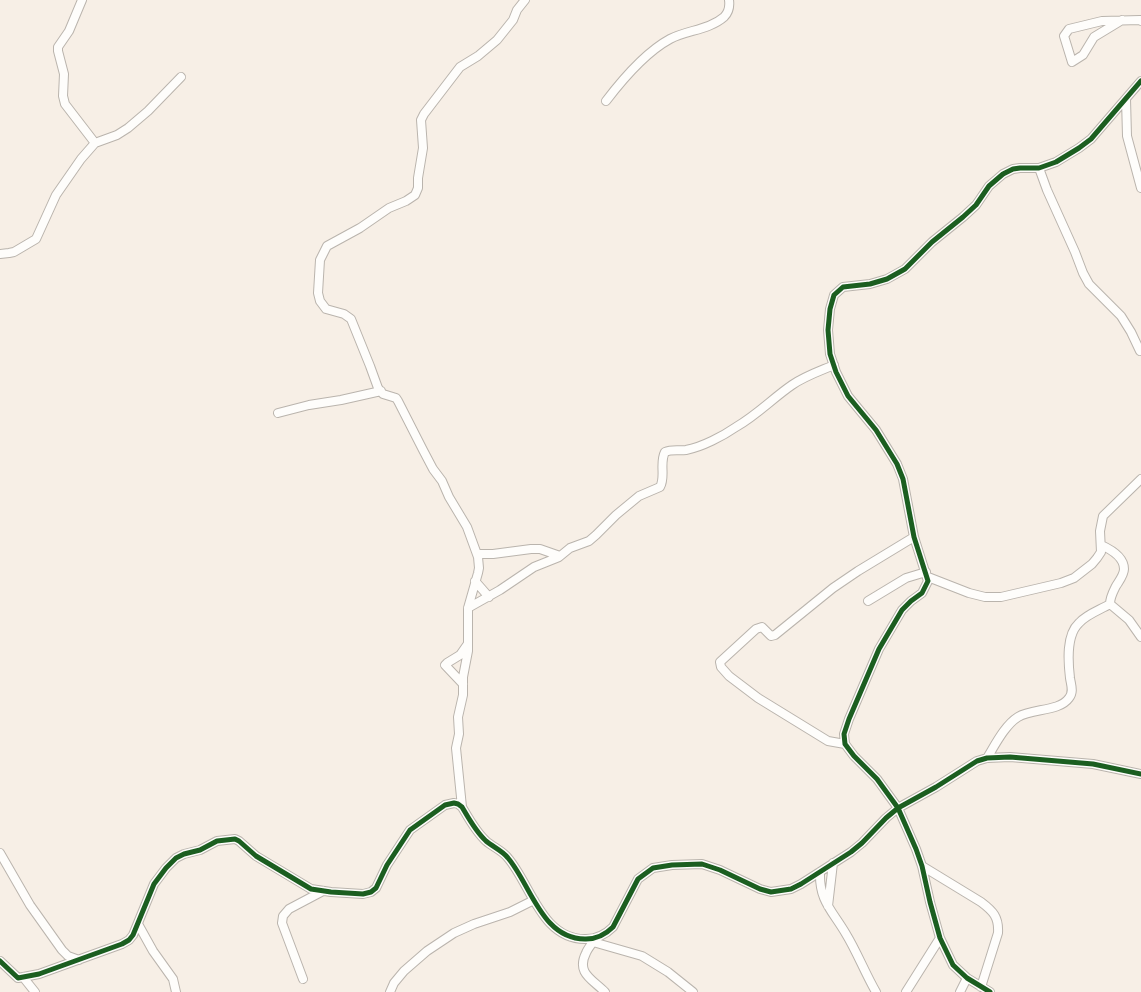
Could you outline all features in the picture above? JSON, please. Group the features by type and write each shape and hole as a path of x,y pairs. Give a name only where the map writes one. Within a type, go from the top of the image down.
{"street":[{"path":"82,0 69,31 58,47 58,51 64,74 63,96 65,104 95,143"},
{"path":"462,807 456,764 456,748 459,734 458,717 463,695 467,658 468,608 479,568 477,554 467,527 442,481 433,469 398,401 396,398 386,395 378,388 351,319 344,314 326,309 320,300 318,293 320,260 327,246 360,228 389,208 406,201 415,195 418,188 423,140 421,120 424,114 460,67 478,56 497,40 513,20 525,0"},
{"path":"606,101 621,81 659,46 679,35 705,27 722,18 728,12 730,6 728,0"},
{"path":"1122,20 1094,37 1083,55 1072,62 1064,36 1069,29 1102,21 1122,20 1141,21"},
{"path":"0,254 14,252 36,239 56,195 81,159 95,143 117,135 132,126 181,77"},
{"path":"990,992 968,978 952,965 940,938 922,866 898,808 877,779 854,756 845,744 844,734 849,719 879,649 902,610 922,593 926,586 927,574 914,537 903,479 897,464 876,430 848,396 830,354 828,330 832,303 834,295 844,287 870,284 887,279 904,269 932,242 976,205 989,186 1003,174 1013,169 1039,168 1069,155 1091,139 1141,81"},
{"path":"1126,99 1127,136 1141,188"},
{"path":"1039,168 1047,190 1089,284 1121,316 1132,332 1140,351"},
{"path":"468,608 489,597 534,567 560,556 570,548 593,538 616,515 639,496 660,487 665,452 691,448 722,436 738,427 793,384 834,365"},
{"path":"278,413 309,405 381,391"},
{"path":"868,601 906,578 927,574 974,594 985,597 1001,597 1061,583 1074,578 1084,571 1101,552 1100,531 1103,516 1141,479"},
{"path":"845,744 828,741 758,698 729,676 721,667 720,662 756,629 762,627 771,636 775,635 833,588 914,537"},
{"path":"1101,545 1113,552 1118,557 1123,564 1124,570 1111,595 1110,604"},
{"path":"477,554 493,554 531,549 560,556"},
{"path":"475,582 489,597"},
{"path":"1110,604 1129,620 1141,637"},
{"path":"987,758 998,739 1018,717 1062,704 1069,699 1072,693 1069,661 1070,643 1073,629 1080,622 1110,604"},
{"path":"463,684 445,665 447,662 460,655 468,644"},
{"path":"605,992 584,974 583,969 585,954 594,941 612,927 638,879 653,868 672,865 702,864 720,870 760,889 771,892 791,889 852,852 898,808 978,761 987,758 1010,757 1093,764 1139,772"},
{"path":"0,961 18,978 23,978 79,960 129,940 138,924 154,884 172,862 184,854 200,850 217,841 225,839 234,839 239,841 266,863 311,889 363,894 372,892 376,888 387,865 410,830 440,809 460,798 461,795"},
{"path":"452,803 458,804 462,807 481,836 507,856 552,926 561,933 573,938 594,941 642,956 668,972 693,992"},
{"path":"0,854 30,905 62,950 68,956 79,960"},
{"path":"828,908 833,863"},
{"path":"922,866 981,902 996,916 999,924 998,933 981,987"},
{"path":"820,872 822,895 828,908 846,934 876,992"},
{"path":"303,979 282,923 283,916 289,909 323,891"},
{"path":"390,992 394,983 404,971 427,952 454,933 474,924 510,912 534,900"},
{"path":"138,924 153,951 172,979 176,992"},
{"path":"906,992 940,938"},
{"path":"23,978 35,992"},
{"path":"960,992 968,978"}],"cycle path":[{"path":"990,992 967,978 953,965 940,938 922,866 898,808 877,779 854,756 845,744 844,734 849,719 879,649 902,610 922,593 928,581 914,537 903,479 897,464 876,430 848,396 836,372 830,354 828,330 830,309 834,295 843,287 870,284 887,279 905,269 932,242 976,205 989,186 1003,174 1013,169 1039,168 1056,162 1079,148 1091,139 1141,81"},
{"path":"0,961 18,978 39,974 122,944 129,940 133,935 154,884 166,868 176,858 184,854 200,850 217,841 235,839 239,841 256,856 311,889 363,894 371,892 376,888 387,865 410,830 445,805 454,803 458,804 462,807 479,834 508,858 548,921 558,931 571,937 590,939 601,936 613,927 638,879 653,868 672,865 702,864 720,870 760,889 771,892 791,889 851,852 898,808 936,787 977,761 987,758 1010,757 1093,764 1141,774"}]}
